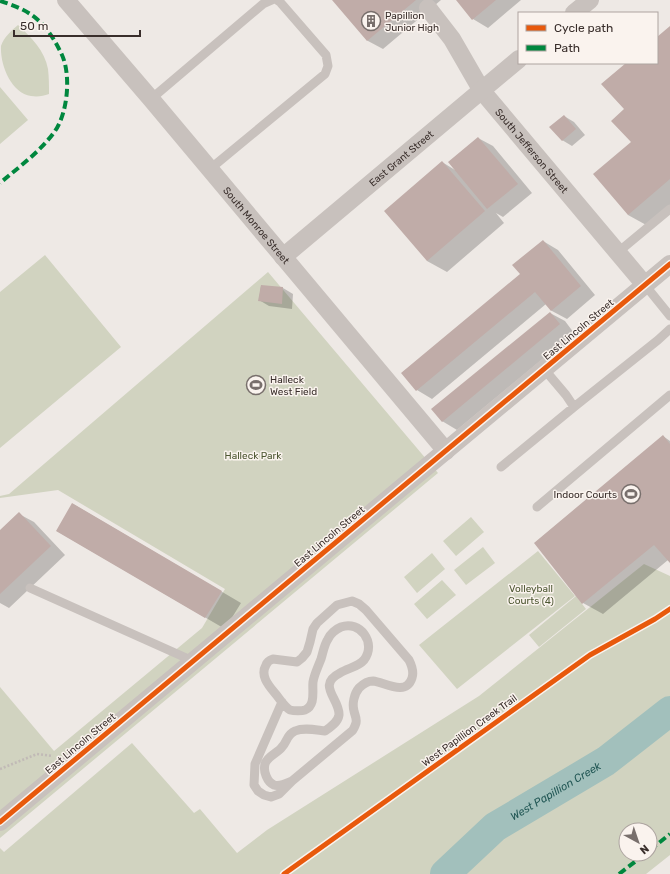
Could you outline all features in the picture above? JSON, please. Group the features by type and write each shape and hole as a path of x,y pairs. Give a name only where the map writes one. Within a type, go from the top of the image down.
{"street":[{"name":"South Monroe Street","path":"66,0 151,99 446,451"},
{"path":"575,12 590,0"},
{"name":"South Jefferson Street","path":"428,8 452,39 482,91 645,285"},
{"name":"East Grant Street","path":"283,257 518,60"},
{"name":"East Lincoln Street","path":"0,822 670,264"}],"lane":[{"path":"151,99 263,4 272,0"},
{"path":"210,170 325,74 328,66 326,55 277,0"},
{"path":"617,252 670,209"},
{"path":"645,285 670,316"},
{"path":"501,467 670,329"},
{"path":"544,369 574,407"},
{"path":"537,507 670,395"},
{"path":"30,588 193,661"},
{"path":"282,702 255,764 254,785 258,791 264,795 272,797 279,794 292,781 352,731 356,725 353,702 355,694 359,688 372,681 393,687 407,685 411,681 413,675 412,667 409,660 363,607 352,601 337,605 318,623 313,629 307,652 297,662 273,659 266,664 264,671 268,685 282,702 290,710 305,710 310,706 313,699 313,682 328,639 333,632 348,626 355,628 362,632 367,638 370,647 364,661 341,672 333,677 331,681 329,688 339,714 336,722 326,730 295,730 290,734 282,748 265,763 264,770 266,777 270,782 275,785 282,785 292,781"}],"path":[{"path":"0,769 37,754 59,756 70,764"}],"green space":[{"path":"18,25 32,39 44,56 48,69 49,94 43,96 31,96 24,94 12,84 8,77 2,61 1,46 10,32"},
{"path":"0,87 28,120 0,144"},
{"path":"45,255 121,347 0,448 0,292"},
{"name":"Halleck Park","path":"268,272 438,473 0,838 0,687 54,751 202,628 225,589 58,490 0,498 0,496 9,494"},
{"path":"471,517 484,532 456,556 443,541"},
{"path":"483,547 495,563 466,585 454,570"},
{"name":"Volleyball Courts (4)","path":"538,551 575,596 457,689 419,645"},
{"path":"432,553 445,569 417,593 404,577"},
{"path":"644,564 670,576 670,855 646,874 0,874 0,848 4,852 132,743 194,813 200,809 237,853 267,830 479,696"},
{"path":"442,580 456,595 427,619 414,604"},
{"path":"576,596 586,609 539,647 529,635"}],"building":[{"name":"Papillion Junior High","path":"332,0 416,0 367,41"},
{"name":"Papillion Junior High","path":"456,0 496,0 472,20"},
{"path":"670,26 670,179 628,215 593,174 631,142 611,121 624,109 601,84 625,64 658,64 658,36"},
{"path":"564,115 576,129 562,141 549,127"},
{"path":"478,137 518,184 487,209 448,162"},
{"path":"442,161 485,211 427,261 384,211"},
{"path":"543,240 581,286 551,311 535,292 416,391 401,373 520,274 512,265"},
{"path":"261,285 283,287 282,304 258,301"},
{"path":"550,312 560,324 442,422 431,409"},
{"name":"Indoor Courts","path":"663,435 670,444 670,563 654,545 582,604 534,543"},
{"path":"72,503 222,591 205,618 56,531"},
{"path":"19,512 51,546 0,594 0,530"}],"waterway":[{"name":"West Papillion Creek","path":"445,874 495,827 606,761 670,711"}],"marked path":[{"path":"0,1 29,13 45,27 62,55 67,73 67,93 63,114 55,131 36,152 0,183"},
{"path":"658,844 670,834"},
{"path":"619,874 635,862"}],"cycle path":[{"path":"0,822 670,264"},
{"name":"West Papillion Creek Trail","path":"284,874 590,655 670,609"}],"place":[{"name":"Papillion Junior High","path":"371,21"},
{"name":"Halleck West Field","path":"256,385"},
{"name":"Indoor Courts","path":"631,494"}]}
